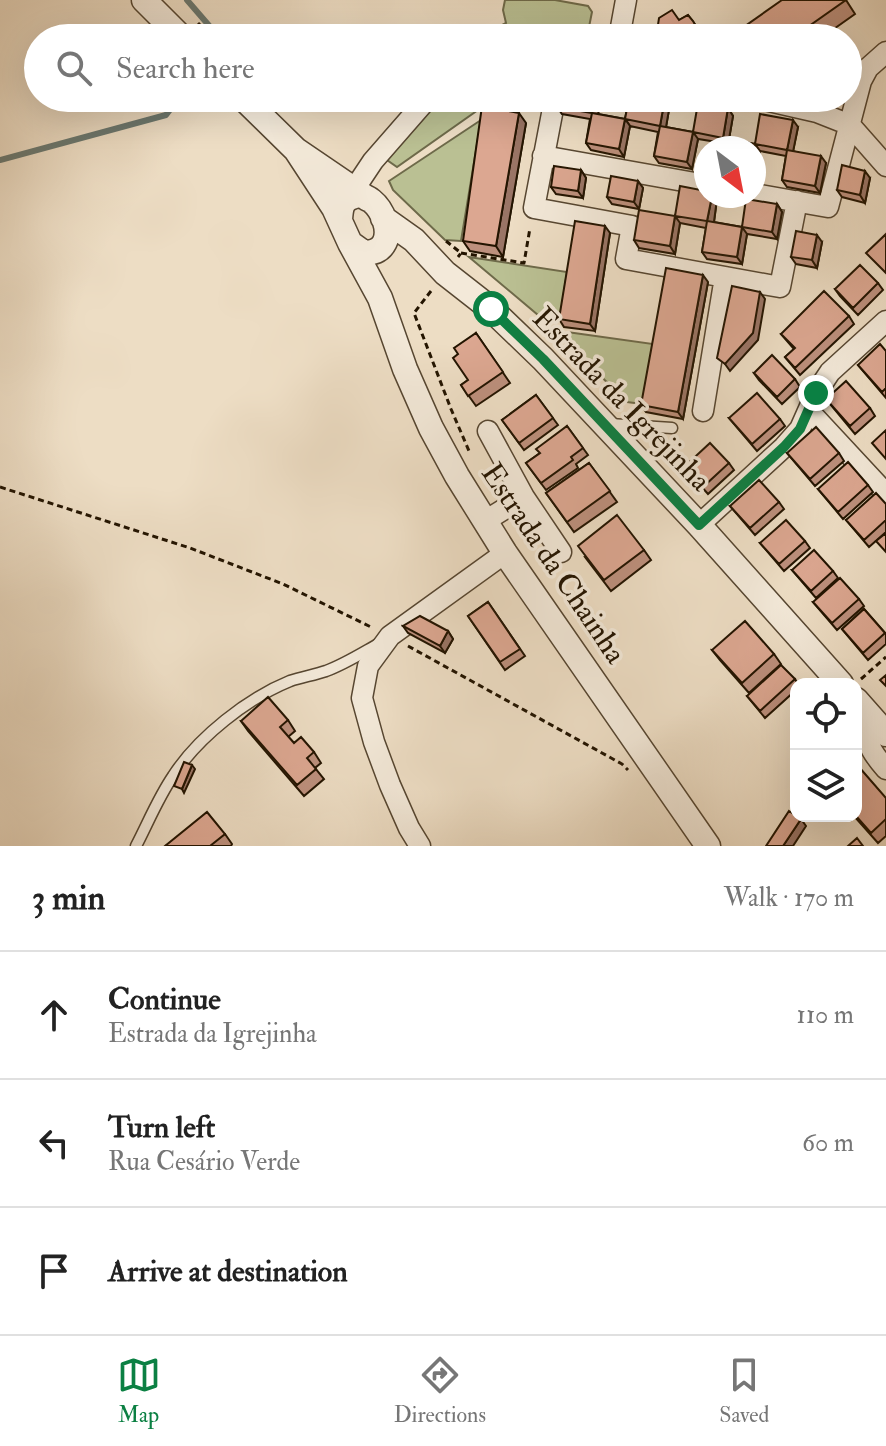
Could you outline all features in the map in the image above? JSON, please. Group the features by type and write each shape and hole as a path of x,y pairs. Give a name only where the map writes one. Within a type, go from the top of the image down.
{"street":[{"path":"144,0 179,24"},
{"path":"622,24 626,0"},
{"path":"862,79 868,68 886,52"},
{"path":"257,112 387,231 376,270 380,298"},
{"path":"380,298 344,231 358,205 373,161 416,112"},
{"path":"552,112 534,208 632,226 626,259 780,287 797,201"},
{"path":"817,112 850,125 886,166"},
{"path":"766,196 828,207 853,112"},
{"path":"296,150 322,187 414,240 445,273"},
{"path":"543,156 694,183"},
{"path":"350,243 364,253 381,249 445,273"},
{"name":"Estrada da Igrejinha","path":"445,273 491,309 533,349 699,525 836,678"},
{"path":"703,411 725,277"},
{"name":"Estrada da Chainha","path":"380,298 405,369 431,428 457,476 505,553 708,846"},
{"path":"699,525 784,447 800,429 816,393 830,372 886,321"},
{"path":"809,411 886,494"},
{"path":"488,431 524,497 561,552"},
{"path":"485,521 524,497"},
{"path":"420,846 409,828 374,742 362,698 368,666 390,636 505,553"},
{"path":"862,707 886,734"},
{"path":"862,707 867,741 886,769"}],"lane":[{"path":"604,424 672,428"},
{"path":"136,846 173,775 195,748 222,723 257,698 290,681 346,662 390,636"}],"path":[{"path":"461,253 524,263 534,208"},
{"path":"0,487 190,548 283,584 390,636 622,764"},
{"path":"862,678 886,657"}],"green space":[{"path":"505,0 555,0 588,6 592,12 590,24 504,24"},
{"path":"427,112 475,112 397,167 387,160"},
{"path":"481,120 461,241 445,240 393,190 389,181"},
{"path":"469,257 567,272 560,318 538,315"},
{"path":"567,332 653,344 642,404 627,402 565,341"}],"building":[{"path":"782,0 846,0 812,24 748,24"},
{"path":"672,10 679,20 688,15 695,24 658,24 659,18"},
{"path":"481,112 519,113 496,246 463,241"},
{"path":"626,112 662,112 660,126 625,119"},
{"path":"696,112 727,112 723,136 693,132"},
{"path":"592,113 625,119 619,149 586,143"},
{"path":"760,114 793,120 787,150 766,146 766,136 756,136"},
{"path":"660,126 693,132 687,162 654,156"},
{"path":"787,150 821,156 815,186 782,180"},
{"path":"842,165 865,171 860,195 837,190"},
{"path":"554,166 581,170 578,191 551,187"},
{"path":"611,176 638,181 634,202 607,197"},
{"path":"680,186 694,189 694,208 710,208 707,221 675,216"},
{"path":"766,202 777,204 772,232 742,227 745,208 766,208"},
{"path":"639,210 675,216 670,246 634,240"},
{"path":"575,221 605,226 590,324 559,319"},
{"path":"707,221 742,227 737,257 702,252"},
{"path":"796,231 817,235 812,260 791,257"},
{"path":"886,234 886,273 866,253"},
{"path":"860,265 878,283 853,308 835,289"},
{"path":"666,268 703,275 678,412 641,405"},
{"path":"732,286 760,292 753,333 725,364 717,358"},
{"path":"824,291 849,316 795,368 785,357 795,348 781,334"},
{"path":"476,333 503,372 468,396 461,385 468,380 453,358 458,354 454,348"},
{"path":"880,344 886,351 886,388 882,392 858,365"},
{"path":"772,355 795,379 777,397 754,373"},
{"path":"846,381 870,408 850,426 826,399"},
{"path":"757,393 780,419 752,444 729,418"},
{"path":"536,395 553,418 519,443 502,420"},
{"path":"567,426 583,448 571,457 573,460 541,483 526,463 540,453 536,449"},
{"path":"816,427 839,453 810,479 787,453"},
{"path":"886,430 886,459 872,443"},
{"path":"710,443 729,463 703,487 684,467"},
{"path":"848,462 868,485 838,512 818,489"},
{"path":"589,463 610,491 567,522 546,493"},
{"path":"759,480 779,502 750,528 730,506"},
{"path":"876,493 886,504 886,520 864,540 846,520"},
{"path":"617,515 644,550 604,580 578,546"},
{"path":"786,520 805,541 779,564 760,543"},
{"path":"886,533 886,552 876,541"},
{"path":"814,550 833,571 811,591 792,570"},
{"path":"840,578 859,599 832,623 813,602"},
{"path":"488,602 520,649 500,662 468,616"},
{"path":"864,609 885,633 863,653 842,629"},
{"path":"420,616 448,631 440,646 403,626"},
{"path":"745,621 774,654 742,683 712,650"},
{"path":"781,665 794,678 790,678 790,684 760,711 747,696"},
{"path":"268,697 288,720 280,727 294,743 301,737 314,752 307,758 316,769 297,785 241,721"},
{"path":"184,762 192,765 182,789 174,786"},
{"path":"862,770 886,798 886,819 871,833 861,822"},
{"path":"207,812 225,834 210,846 165,846"},
{"path":"790,812 790,822 799,822 783,846 766,846"},
{"path":"857,838 863,846 848,846"}],"waterway":[{"path":"187,0 208,24"},
{"path":"0,160 168,112"}],"route":[{"path":"491,309 543,359 699,525 800,429 816,393"}]}
